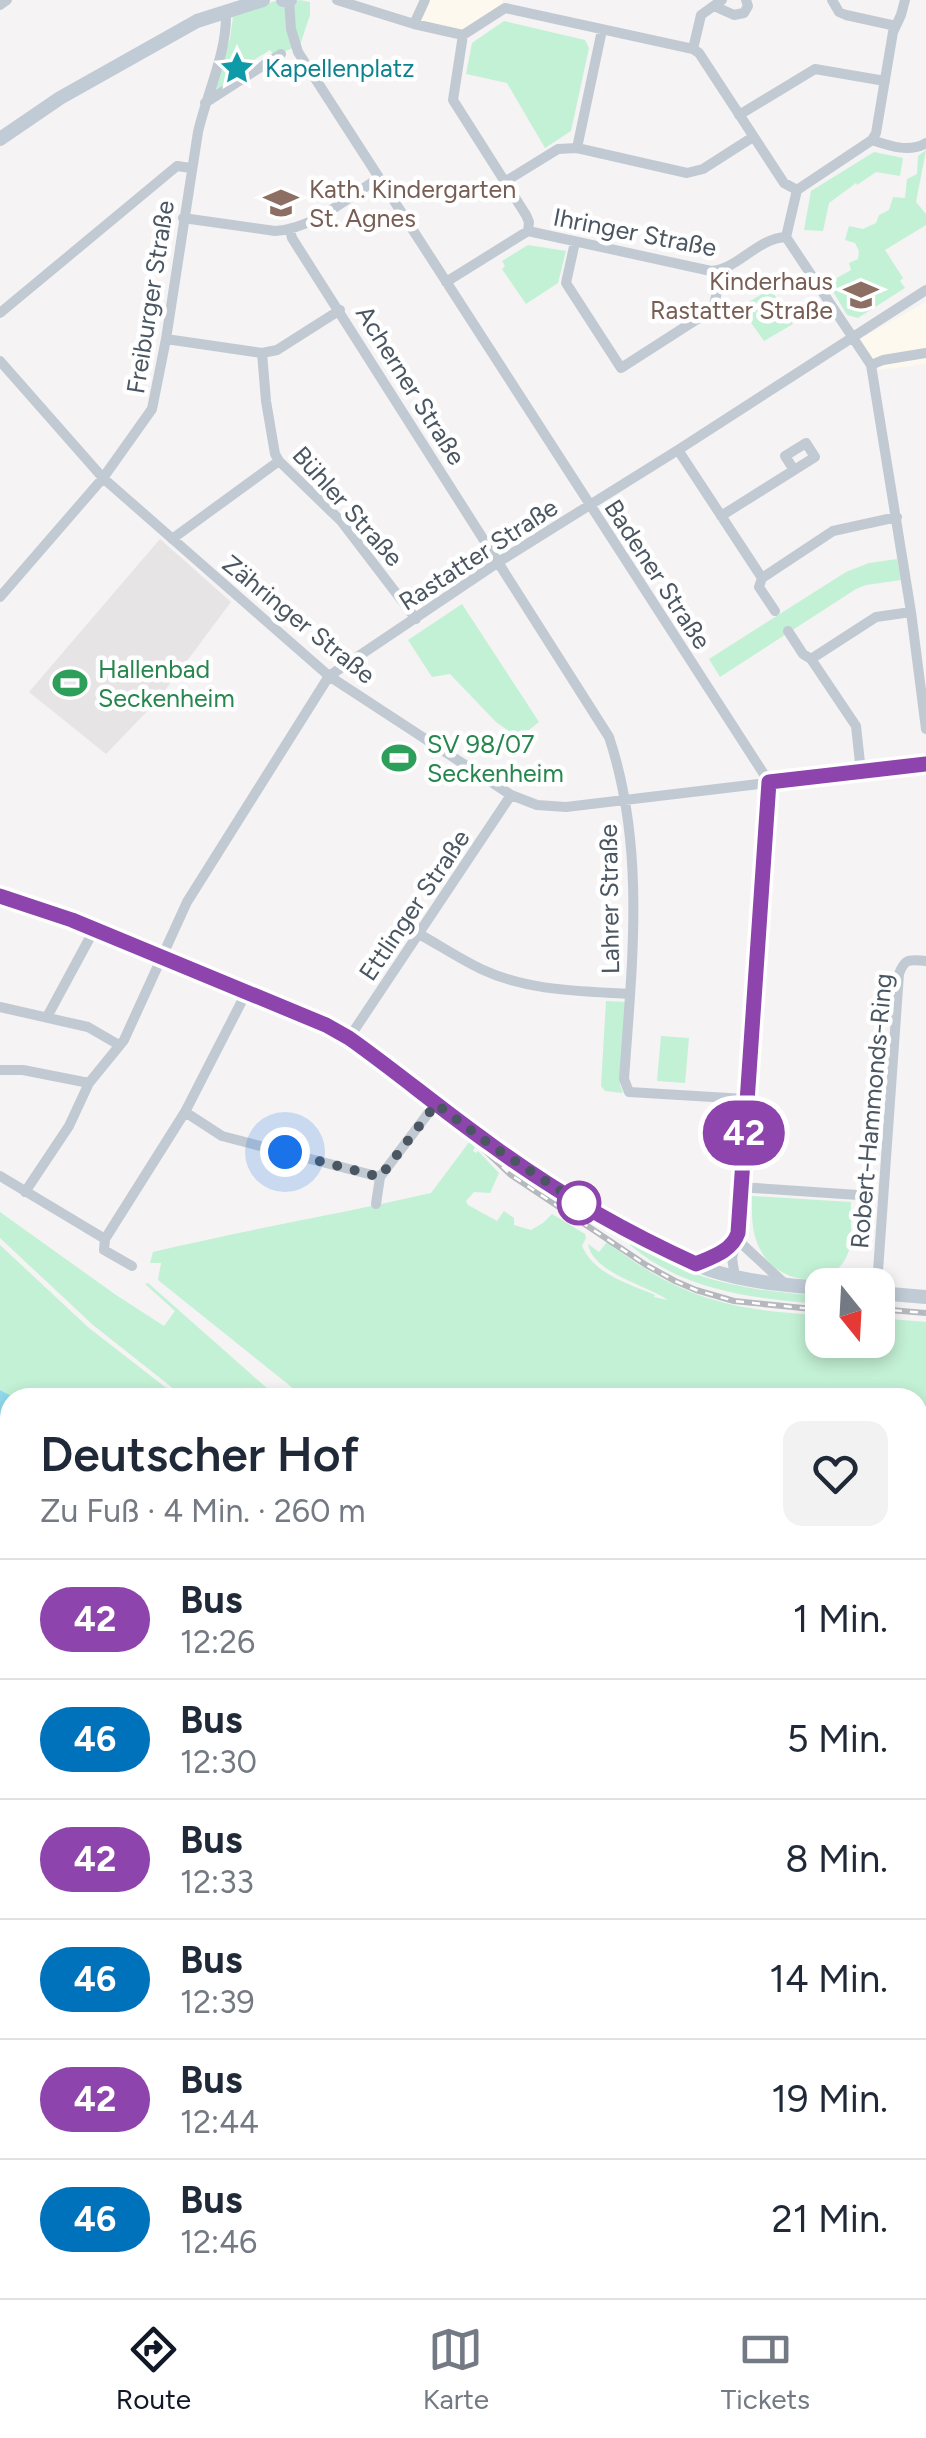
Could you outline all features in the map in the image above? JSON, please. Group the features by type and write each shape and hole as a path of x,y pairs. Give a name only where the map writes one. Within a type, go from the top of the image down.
{"main road":[{"path":"0,139 60,98 197,21 263,0"},
{"path":"0,896 326,1025 560,1191 624,1229 696,1264 735,1277 805,1287"},
{"path":"895,1294 926,1296"}],"street":[{"path":"0,5 7,0"},
{"path":"226,13 242,0"},
{"name":"Badener Straße","path":"287,0 298,52 769,782"},
{"path":"337,0 463,36 506,4 693,49 784,183 797,190"},
{"path":"414,24 425,0"},
{"path":"693,49 701,15 718,3 734,15 744,13 746,0"},
{"path":"832,0 839,12 846,15 896,26"},
{"path":"905,0 896,26 876,133 872,140 797,190 786,238 871,364 912,612 926,728"},
{"name":"Freiburger Straße","path":"0,596 103,478 152,409 191,168 204,104 221,52 226,13"},
{"path":"577,148 602,30"},
{"name":"Ihringer Straße","path":"463,36 452,100 526,215 528,232"},
{"path":"204,104 281,54"},
{"path":"740,115 815,68 885,81"},
{"path":"506,182 558,149 577,148 687,173 703,169 753,137"},
{"path":"872,140 907,149 926,143"},
{"path":"0,313 177,166 191,168"},
{"path":"183,218 290,230 379,178"},
{"name":"Acherner Straße","path":"290,230 500,561"},
{"name":"Ihringer Straße","path":"446,282 528,232 718,271 773,238 786,238"},
{"path":"574,242 566,283 621,368 713,310 720,279 718,271"},
{"name":"Rastatter Straße","path":"25,1192 69,1126 89,1082 138,1014 187,902 329,676 500,561 926,290"},
{"path":"715,303 726,310"},
{"path":"166,340 262,353 277,350 340,310"},
{"path":"871,364 926,352"},
{"name":"Bühler Straße","path":"262,353 266,401 279,461 342,522 416,618"},
{"name":"Zähringer Straße","path":"0,361 103,478 329,676 511,794 537,805 566,806 926,764"},
{"path":"678,450 762,578"},
{"path":"172,539 279,461"},
{"path":"721,516 794,470"},
{"path":"774,610 759,587 762,578 833,531 897,517"},
{"name":"Lahrer Straße","path":"500,561 610,736 621,771 633,852 624,1079 629,1092 746,1099"},
{"path":"812,658 876,617 912,612"},
{"path":"788,631 803,654 812,658 856,726 861,772"},
{"path":"735,1277 742,1265 740,1187 769,782"},
{"name":"Ettlinger Straße","path":"349,1038 511,794"},
{"path":"47,1017 94,930"},
{"path":"419,934 482,970 507,979 550,988 630,994"},
{"name":"Robert-Hammonds-Ring","path":"878,1268 899,974 908,960 926,961"},
{"path":"132,1266 104,1250 104,1239 186,1112 246,993"},
{"path":"0,1008 88,1028 118,1046"},
{"path":"0,1070 23,1070 89,1082"},
{"path":"376,1204 380,1177 436,1104"},
{"path":"186,1112 222,1136 380,1177"},
{"path":"0,1176 104,1239"},
{"path":"740,1187 858,1195"},
{"path":"696,1264 739,1240"},
{"path":"739,1240 786,1285"}],"shaded area":[{"path":"428,0 503,0 502,6 463,31 420,22"},
{"path":"926,302 926,364 879,370 860,339"},
{"path":"160,539 231,602 157,701 106,754 29,692"}],"green space":[{"path":"275,1 310,2 310,15 300,45 274,56 270,50 230,75 233,82 210,95 230,39 233,16"},
{"path":"504,21 585,40 589,48 571,131 545,148 507,83 466,74 472,43"},
{"path":"926,150 916,202 926,214 926,225 885,250 905,288 858,318 847,315 828,283 851,270 849,263 858,259 855,243 845,240 849,226 863,229 876,223 879,215 889,210 893,197 905,198 907,179 917,174 918,156"},
{"path":"874,152 903,158 900,176 876,172 856,183 829,203 823,231 804,230 811,191"},
{"path":"528,245 566,251 558,283 526,304 502,269 502,261"},
{"path":"771,289 793,324 764,341 740,307"},
{"path":"897,559 901,580 856,589 720,677 709,659 846,572 869,563"},
{"path":"462,604 539,722 519,738 496,722 450,674 432,677 408,640"},
{"path":"606,1001 626,1002 620,1084 623,1093 605,1091 601,1086"},
{"path":"661,1036 689,1038 685,1083 657,1081"},
{"path":"470,1141 475,1147 473,1151 478,1151 499,1173 490,1193 474,1192 466,1201 468,1205 497,1221 504,1211 514,1218 514,1225 531,1230 552,1214 585,1234 582,1246 595,1264 654,1297 668,1300 610,1271 592,1254 588,1244 599,1252 607,1242 658,1276 708,1298 761,1310 805,1314 805,1358 895,1358 895,1319 926,1322 926,1388 293,1388 158,1280 161,1263 150,1263 153,1252 431,1193"},
{"path":"752,1196 851,1202 850,1245 842,1264 838,1268 805,1268 805,1279 793,1277 769,1262 758,1244"},
{"path":"0,1212 164,1326 175,1311 145,1284 148,1283 267,1388 172,1388 93,1325 0,1238"},
{"path":"633,1241 701,1276 805,1294 805,1302 746,1295 697,1283 651,1261 630,1245"},
{"path":"0,1245 89,1328 166,1388 0,1388"}],"railway":[{"path":"0,898 326,1027 450,1117 511,1175 675,1281 734,1301 805,1308"},
{"path":"895,1310 926,1313"}],"bus line":[{"name":"42","path":"0,896 72,920 326,1025 546,1182 624,1229 696,1264 734,1243 738,1233 769,782 926,764"}],"place":[{"name":"Kapellenplatz","path":"237,68"},
{"name":"Kath. Kindergarten St. Agnes","path":"281,203"},
{"name":"Kinderhaus Rastatter Straße","path":"861,295"},
{"name":"Hallenbad Seckenheim","path":"70,683"},
{"name":"SV 98/07 Seckenheim","path":"399,758"}],"route":[{"path":"285,1152 380,1177 436,1104 579,1203"}]}
